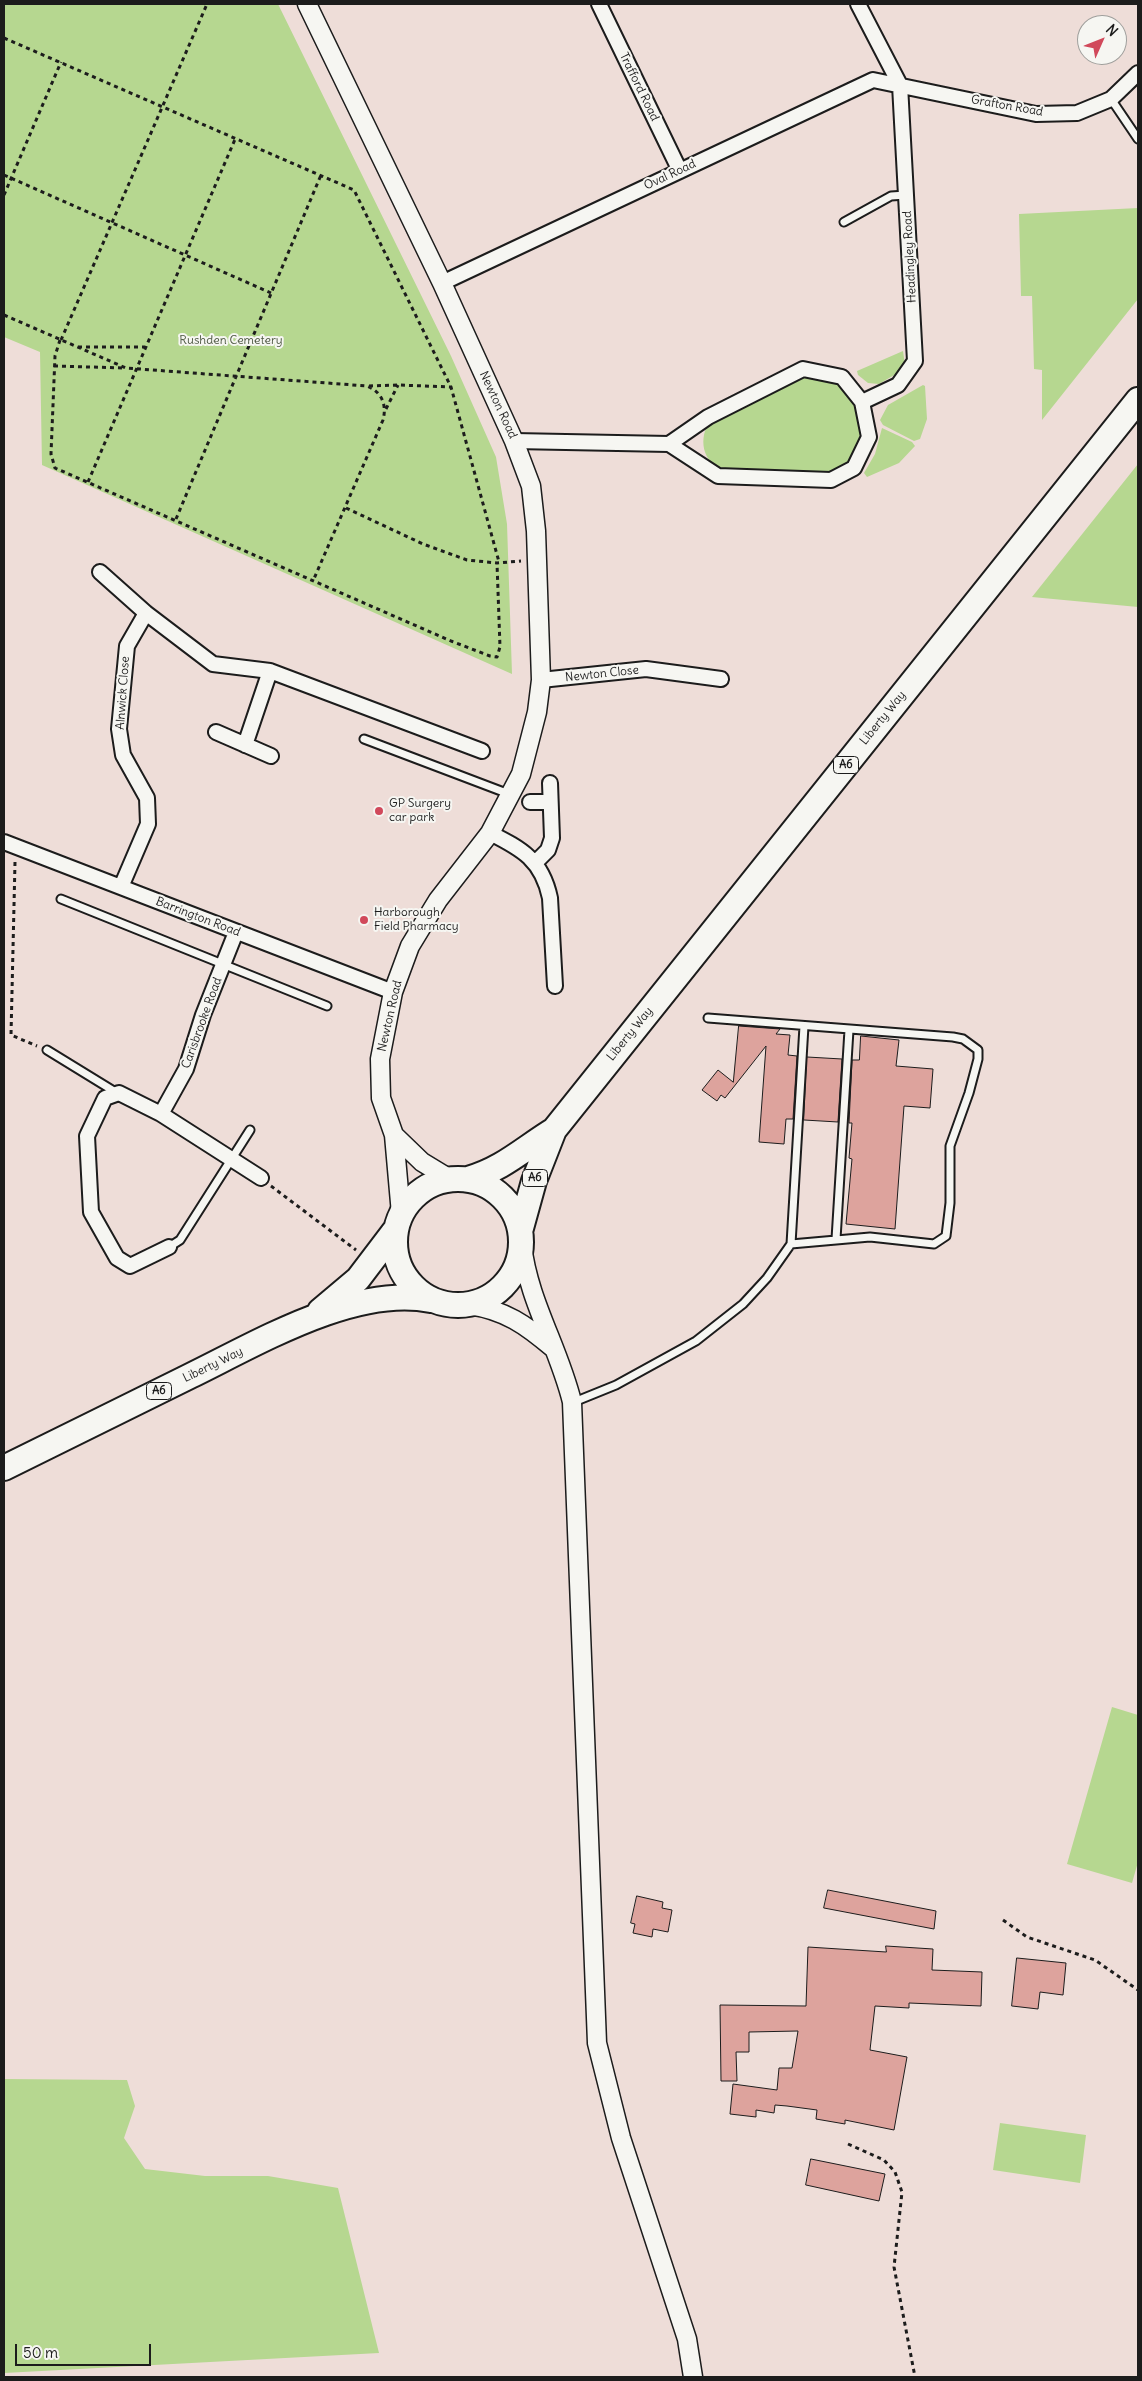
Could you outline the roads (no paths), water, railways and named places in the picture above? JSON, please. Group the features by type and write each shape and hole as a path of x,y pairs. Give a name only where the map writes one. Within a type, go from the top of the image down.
{"highway":[{"name":"Liberty Way","path":"459,1179 492,1172 554,1130 1138,400"},
{"name":"Liberty Way","path":"521,1236 534,1181 554,1130"},
{"path":"459,1179 482,1183 496,1190 516,1214 521,1236 519,1262 512,1277 500,1290 486,1300 469,1305 450,1306 431,1300 414,1288 401,1271 395,1250 398,1222 409,1201 421,1190 435,1183 459,1179"},
{"name":"Liberty Way","path":"315,1315 358,1279 398,1222"},
{"name":"Liberty Way","path":"4,1468 315,1315 379,1298 399,1296 431,1300"}],"street":[{"name":"Newton Road","path":"307,4 442,283 514,441 531,486 537,560 541,680 537,712 521,774 490,833 438,900 410,946 393,992 380,1059 381,1098 394,1136 398,1222"},
{"name":"Trafford Road","path":"599,4 680,171"},
{"path":"858,4 900,85"},
{"name":"Grafton Road","path":"900,85 1036,114 1077,113 1111,99 1138,73"},
{"name":"Oval Road","path":"442,283 873,80 900,85"},
{"name":"Headingley Road","path":"862,402 898,385 915,361 900,85"},
{"path":"514,441 669,444 718,476 831,480 854,468 868,437 862,402 842,377 803,369 708,417 669,444"},
{"path":"100,572 146,613 213,664 270,671 482,751"},
{"name":"Alnwick Close","path":"122,887 148,824 147,798 123,756 118,729 127,646 146,613"},
{"name":"Newton Close","path":"541,680 646,669 722,679"},
{"path":"245,745 270,671"},
{"path":"216,732 272,756"},
{"path":"535,863 546,854 550,845 550,783"},
{"path":"530,802 550,802"},
{"path":"490,833 520,848 535,863 545,879 550,898 554,986"},
{"name":"Barrington Road","path":"9,844 393,992"},
{"name":"Carisbrooke Road","path":"160,1114 186,1069 203,1015 236,932"},
{"path":"169,1247 130,1266 117,1258 91,1212 87,1136 105,1098 119,1094 160,1114 261,1178"},
{"name":"Newton Road","path":"394,1136 422,1162 459,1179"},
{"path":"521,1236 531,1290 567,1381 572,1402 597,2043 621,2138 687,2339 693,2377"},
{"path":"469,1305 493,1309 507,1315 527,1327 554,1348"}],"lane":[{"path":"1111,99 1138,139"},
{"path":"844,222 891,196 906,195"},
{"path":"364,739 511,795"},
{"name":"Carisbrooke Road","path":"60,899 224,963 327,1006"},
{"path":"708,1018 963,1039 978,1050 978,1059 950,1146 950,1203 946,1236 934,1244 870,1237 791,1244"},
{"path":"572,1402 616,1385 696,1341 743,1304 767,1278 791,1244 804,1026"},
{"path":"836,1239 849,1030"},
{"path":"47,1050 119,1094"},
{"path":"169,1247 180,1240 250,1130"}],"place":[{"name":"GP Surgery car park","path":"379,811"},
{"name":"Harborough Field Pharmacy","path":"364,920"}],"park label":[{"name":"Rushden Cemetery","path":"231,341"}]}
